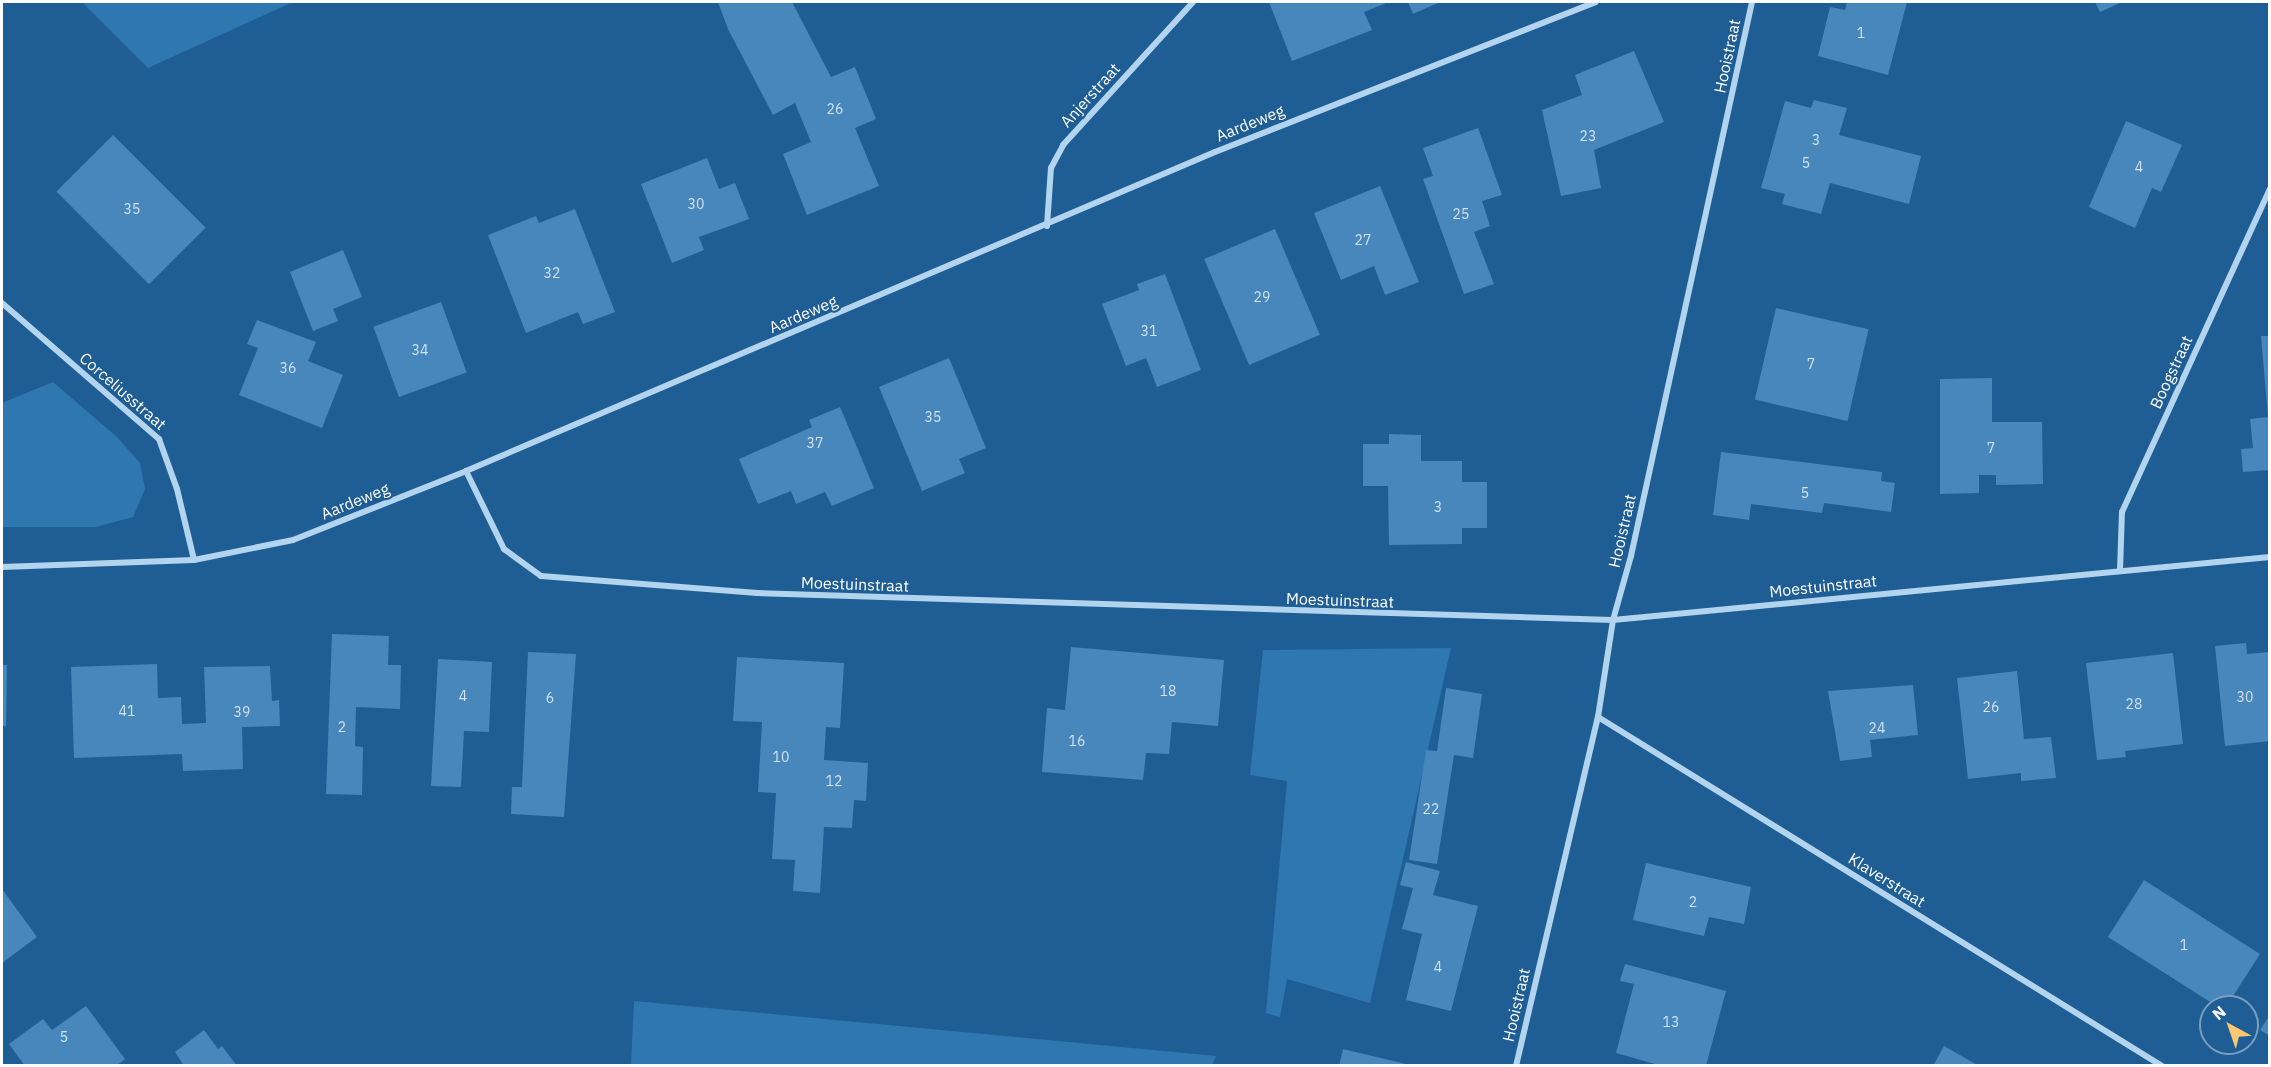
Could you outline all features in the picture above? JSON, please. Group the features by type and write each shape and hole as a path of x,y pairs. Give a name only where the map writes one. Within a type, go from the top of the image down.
{"street":[{"name":"Anjerstraat","path":"1047,226 1051,168 1063,145 1193,2"},
{"name":"Aardeweg","path":"2,567 194,560 293,540 466,471 1047,226 1215,152 1596,2"},
{"name":"Hooistraat","path":"1516,1065 1598,717 1612,620 1631,556 1752,2"},
{"name":"Boogstraat","path":"2120,571 2122,512 2270,189"},
{"name":"Corceliusstraat","path":"2,303 159,439 177,489 194,560"},
{"name":"Moestuinstraat","path":"466,471 504,549 541,576 792,595 1612,620 2270,557"},
{"name":"Klaverstraat","path":"1598,717 2162,1065"}],"shaded area":[{"path":"82,2 293,2 148,68"},
{"path":"53,382 117,437 140,463 145,489 133,517 96,527 2,527 2,403"},
{"path":"1451,648 1370,1003 1287,979 1280,1017 1266,1013 1287,781 1250,775 1263,650"},
{"path":"634,1001 1216,1056 1212,1066 631,1065"}],"building":[{"path":"718,2 792,2 831,77 855,67 876,119 855,128 879,186 807,215 783,154 811,142 795,103 773,115 728,29"},
{"path":"1269,2 1389,2 1364,12 1372,30 1292,61"},
{"path":"1408,2 1440,2 1413,14"},
{"path":"1847,2 1907,2 1888,75 1818,56 1830,7 1845,10"},
{"path":"2095,2 2122,2 2100,12"},
{"path":"1634,51 1664,122 1594,150 1601,188 1561,196 1542,110 1582,95 1575,75"},
{"path":"1814,100 1847,108 1839,135 1921,156 1909,204 1830,183 1821,214 1782,204 1785,194 1761,188 1785,101 1811,108"},
{"path":"2126,121 2182,145 2161,192 2152,188 2135,228 2089,207"},
{"path":"1478,128 1502,195 1482,201 1490,226 1474,232 1494,284 1464,294 1423,179 1433,176 1423,148"},
{"path":"113,135 206,228 149,284 56,192"},
{"path":"707,158 719,189 735,183 749,219 699,237 704,250 672,263 641,184"},
{"path":"1380,186 1419,282 1385,295 1374,266 1341,280 1314,213"},
{"path":"575,209 615,312 583,324 578,312 526,333 488,235 536,216 539,223"},
{"path":"1275,229 1320,335 1249,365 1204,259"},
{"path":"343,250 362,297 333,309 338,321 313,331 290,272"},
{"path":"1165,274 1201,370 1157,387 1146,358 1126,366 1102,304 1139,290 1137,284"},
{"path":"441,302 467,372 399,397 373,327"},
{"path":"1776,308 1869,329 1847,421 1755,400"},
{"path":"257,320 316,342 308,361 343,375 322,428 239,395 258,348 247,344"},
{"path":"2261,336 2270,336 2270,470 2243,472 2241,449 2253,448 2250,419 2268,417"},
{"path":"949,358 986,448 959,459 965,473 922,491 879,387"},
{"path":"1992,378 1992,422 2042,422 2043,484 1996,485 1996,475 1979,475 1979,493 1940,494 1940,379"},
{"path":"840,407 874,488 832,506 825,492 796,504 791,491 758,504 739,459 812,427 809,420"},
{"path":"1389,434 1421,435 1421,461 1462,461 1462,482 1487,482 1487,528 1462,528 1462,544 1389,545 1388,486 1363,486 1363,444 1389,444"},
{"path":"1721,452 1882,472 1881,481 1895,483 1891,512 1824,503 1822,513 1751,504 1749,520 1713,515"},
{"path":"332,634 389,636 388,665 401,665 400,709 356,707 355,746 363,747 362,795 326,794"},
{"path":"2246,643 2247,654 2270,652 2270,741 2225,746 2215,646"},
{"path":"1071,647 1224,660 1218,726 1172,722 1169,754 1146,753 1143,780 1042,772 1047,708 1065,710"},
{"path":"528,652 576,654 564,817 511,814 512,787 522,787"},
{"path":"2173,653 2183,744 2125,751 2126,757 2097,760 2086,663"},
{"path":"737,657 844,663 840,728 826,727 824,760 868,763 866,801 854,800 852,828 824,827 820,893 793,891 795,860 772,859 776,793 758,792 762,722 733,721"},
{"path":"438,659 492,662 489,732 464,731 461,787 431,786"},
{"path":"157,664 158,698 181,697 182,724 206,723 204,667 270,666 272,701 279,700 280,726 242,727 243,769 183,771 182,754 74,758 71,667"},
{"path":"2,665 7,665 6,726 2,726"},
{"path":"2017,671 2024,739 2051,737 2056,778 2021,781 2021,773 1968,779 1957,678"},
{"path":"1913,685 1918,735 1870,740 1872,757 1840,761 1828,691"},
{"path":"1446,688 1482,694 1473,758 1454,755 1437,864 1409,860 1426,750 1437,751"},
{"path":"1406,862 1440,871 1433,895 1478,906 1451,1011 1406,1000 1422,934 1402,929 1413,888 1400,885"},
{"path":"1646,863 1751,887 1744,924 1709,917 1704,936 1633,920"},
{"path":"2144,880 2260,954 2234,995 2199,995 2108,937"},
{"path":"2,889 37,937 2,963"},
{"path":"1625,964 1726,991 1706,1066 1662,1066 1616,1053 1634,984 1620,981"},
{"path":"86,1006 125,1059 116,1066 25,1066 9,1044 43,1019 52,1030"},
{"path":"2270,1015 2270,1036 2260,1030"},
{"path":"204,1030 218,1049 222,1046 237,1066 184,1066 175,1052"},
{"path":"1944,1046 1979,1066 1933,1066"},
{"path":"1343,1049 1410,1065 1410,1066 1339,1066"}]}
